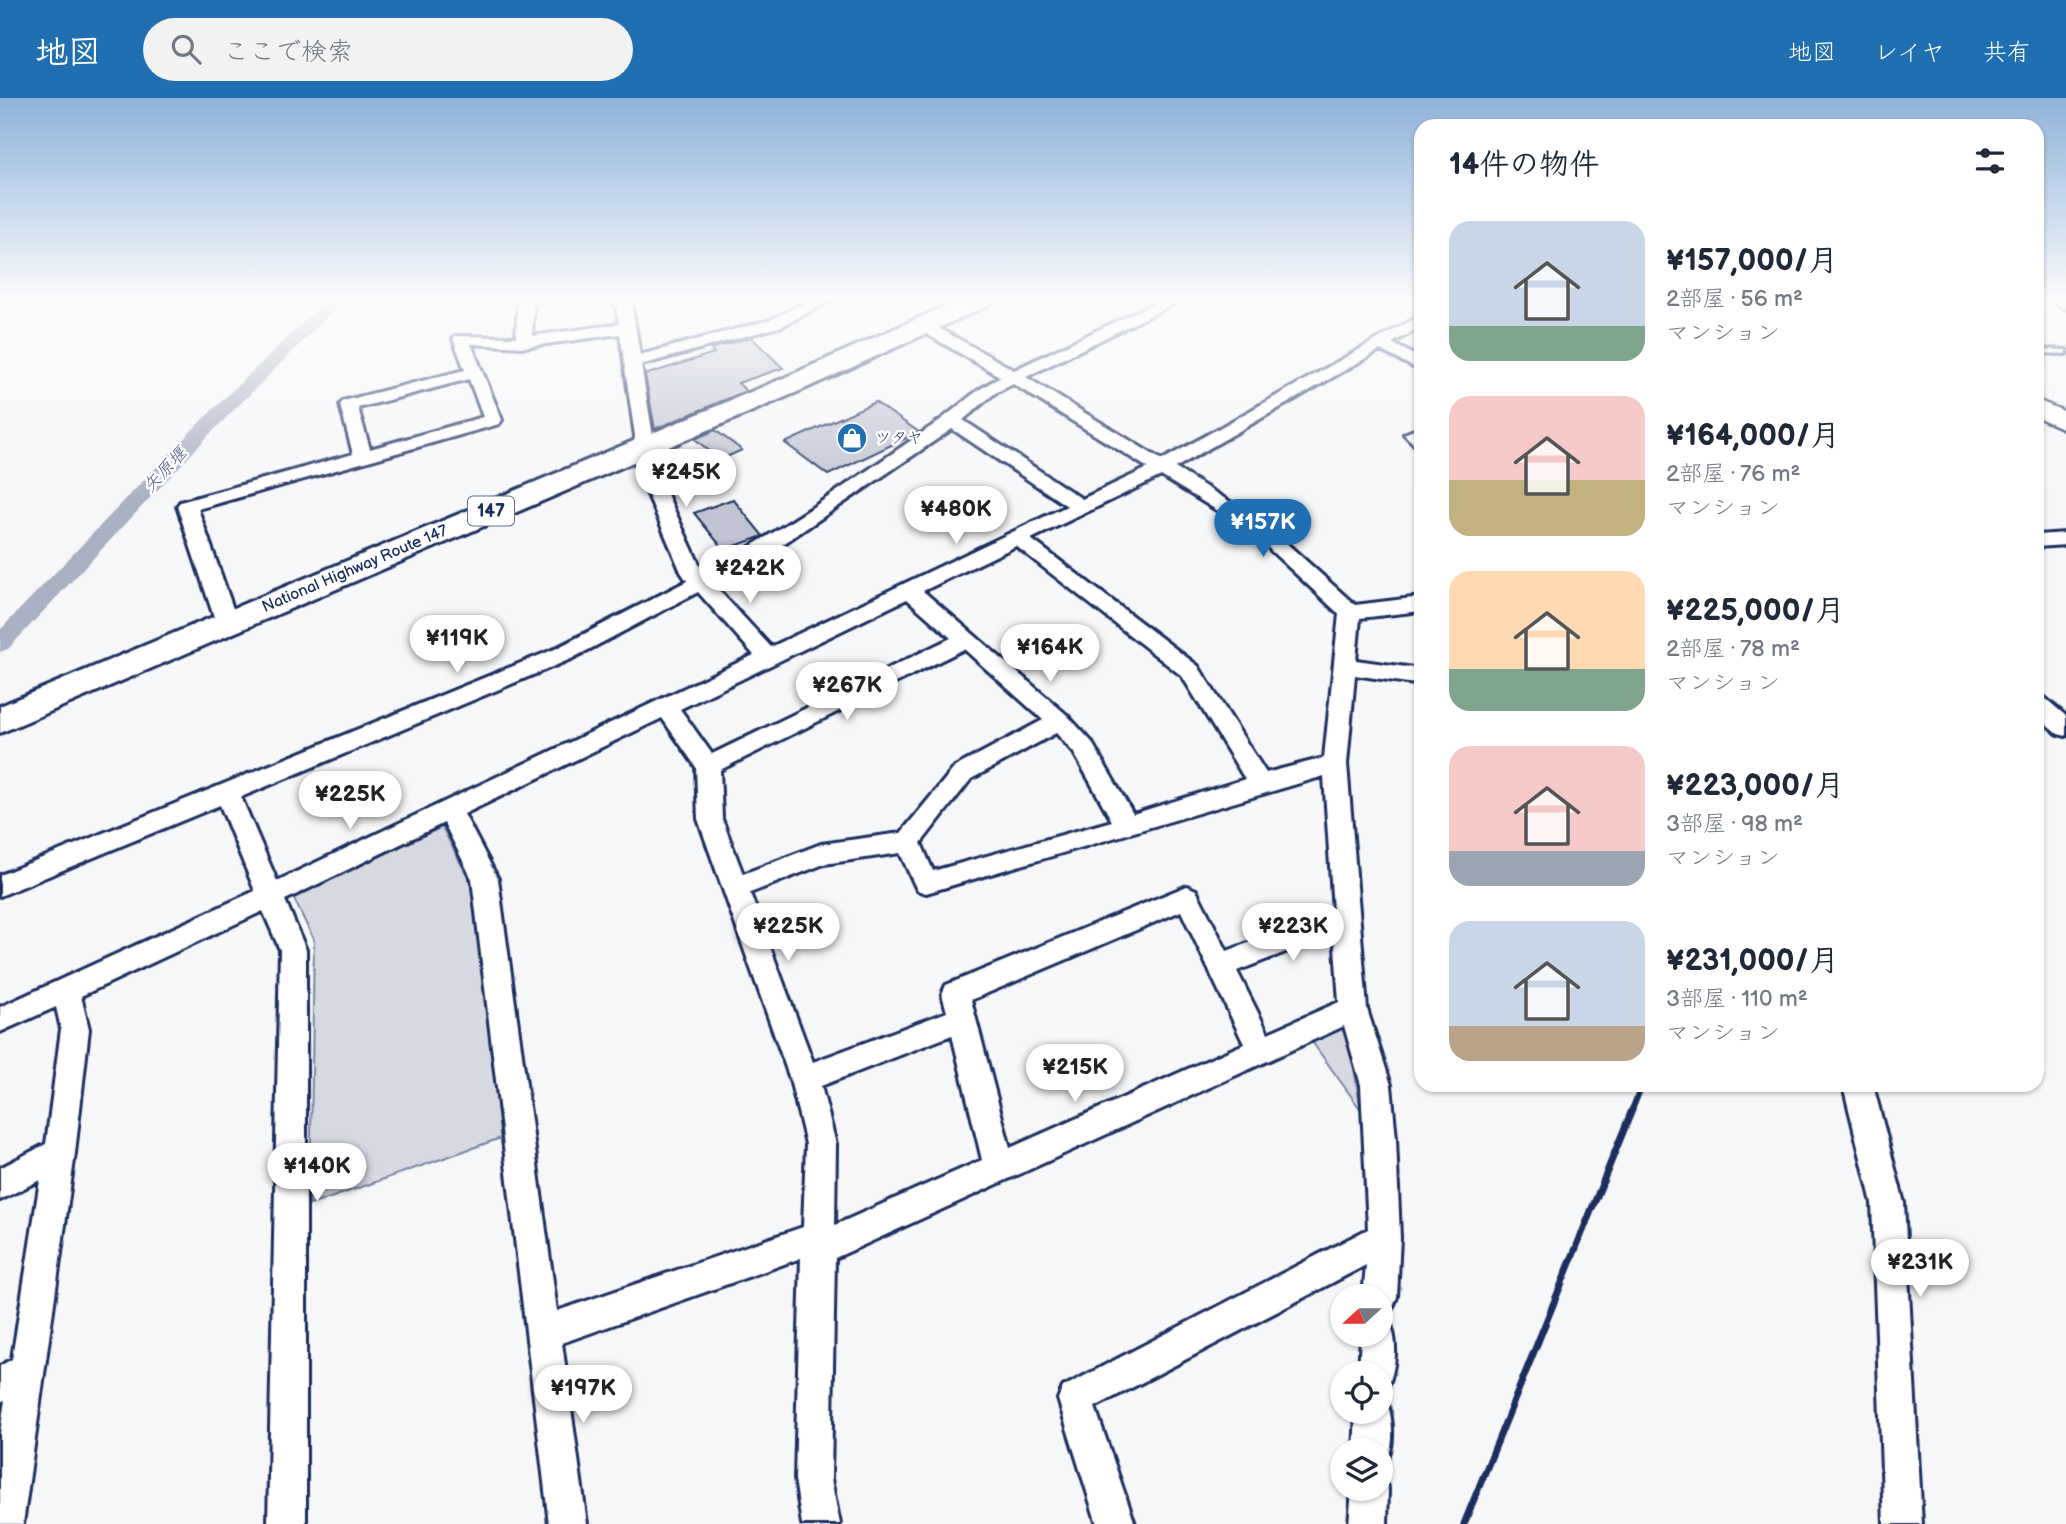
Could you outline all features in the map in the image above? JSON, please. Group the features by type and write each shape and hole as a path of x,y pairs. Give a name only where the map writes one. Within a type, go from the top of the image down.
{"highway":[{"name":"National Highway Route 147","path":"0,720 830,367"}],"main road":[{"path":"2044,411 2066,422"}],"street":[{"path":"227,623 187,506 493,420 471,367"},
{"path":"632,367 643,447 641,457 691,572 769,657"},
{"path":"996,367 1256,526 1350,612 1414,605"},
{"path":"0,887 563,654 760,551 952,421 989,389 1036,367"},
{"path":"0,1020 272,895 911,591 1162,468 1339,367"},
{"path":"363,457 349,405 474,373"},
{"path":"952,421 1081,507"},
{"path":"1019,538 1190,671 1260,783"},
{"path":"2044,541 2066,539"},
{"path":"911,591 1059,721 1083,747 1127,826"},
{"path":"1350,612 1335,764 1353,1009 1376,1085 1384,1238 1381,1284"},
{"path":"708,766 966,639"},
{"path":"1343,666 1414,676"},
{"path":"666,707 708,766 710,819 805,1079 821,1144 813,1479 821,1524"},
{"path":"2044,710 2066,728"},
{"path":"735,888 821,854 908,842 963,773 1059,721"},
{"path":"908,842 926,883 1127,826 1260,783 1335,764"},
{"path":"228,794 293,950 287,1524"},
{"path":"449,809 485,879 568,1524"},
{"path":"999,1166 956,994 1187,897 1261,1048"},
{"path":"1222,965 1347,917"},
{"path":"4,1524 13,1378 60,1153 75,1029 66,989"},
{"path":"543,1333 801,1242 820,1248 1353,1009"},
{"path":"805,1079 962,1019"},
{"path":"1860,1092 1888,1203 1903,1524"},
{"path":"0,1185 60,1153"},
{"path":"1116,1524 1075,1399 1384,1238"},
{"path":"1368,1524 1369,1501"}],"shaded area":[{"path":"442,827 471,883 501,1138 310,1205 314,940 293,897"},
{"path":"1346,1022 1361,1110 1310,1039"}],"building":[{"path":"672,367 783,368 738,383 746,391 655,429 645,375"},
{"name":"ツタヤ","path":"875,402 919,432 828,475 785,443"},
{"path":"715,430 742,450 720,460 695,439"},
{"path":"733,499 763,536 724,550 694,513"}],"waterway":[{"name":"矢原堰","path":"0,644 203,430 268,367"},
{"path":"678,586 729,559"},
{"path":"540,656 636,607"}],"railway":[{"path":"1631,1112 1639,1092"},
{"path":"1464,1524 1632,1110"}],"place":[{"name":"ツタヤ","path":"852,438"}]}
